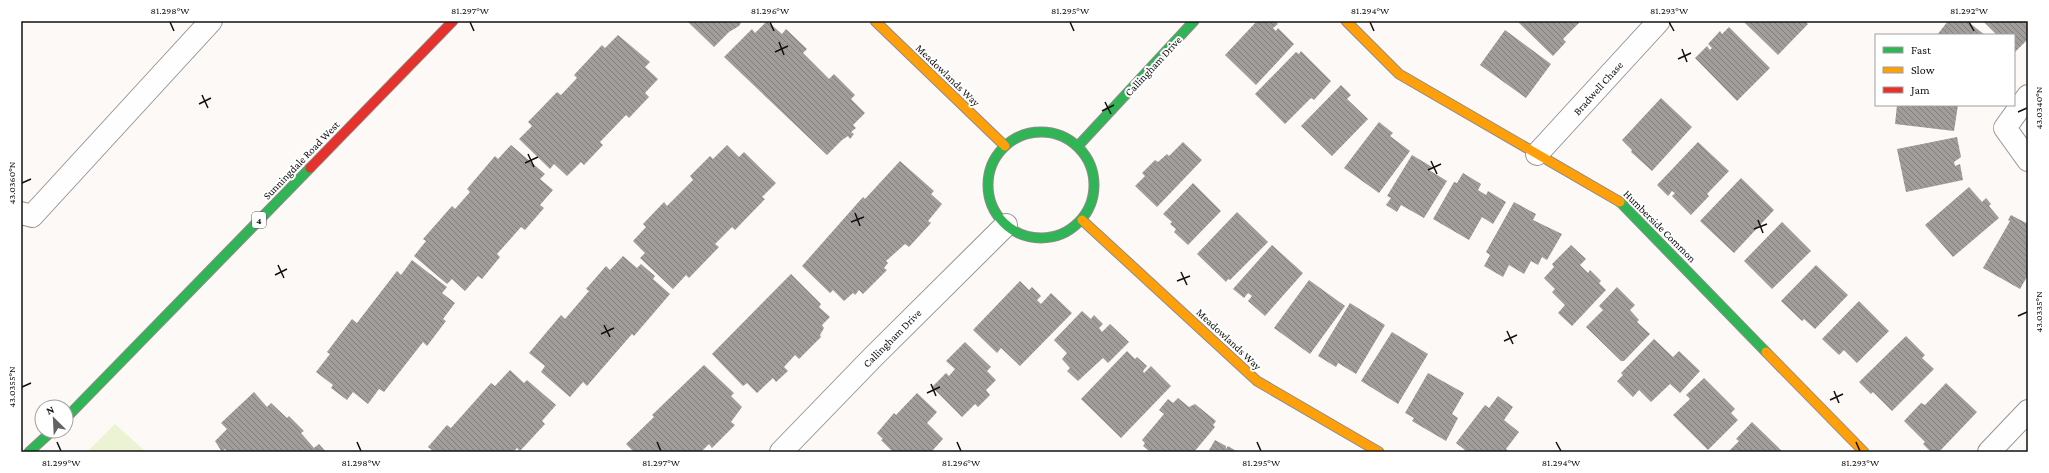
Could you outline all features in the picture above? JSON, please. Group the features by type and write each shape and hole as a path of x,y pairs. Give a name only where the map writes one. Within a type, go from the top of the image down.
{"street":[{"path":"21,213 32,216 211,21"},
{"name":"Sunningdale Road West","path":"74,410 453,21"},
{"name":"Meadowlands Way","path":"875,21 1005,146"},
{"name":"Callingham Drive","path":"1078,146 1194,21"},
{"name":"Humberside Common","path":"1346,21 1399,74 1617,199 1864,452"},
{"name":"Bradwell Chase","path":"1537,154 1659,21"},
{"path":"2028,96 2006,128 2028,160"},
{"path":"1042,131 1061,135 1078,146 1090,162 1095,182 1092,202 1082,220 1065,233 1045,239 1024,236 1006,226 994,212 988,195 988,177 994,160 1005,146 1022,135 1042,131"},
{"name":"Meadowlands Way","path":"1082,220 1257,381 1378,452"},
{"name":"Callingham Drive","path":"780,452 873,357 1006,226"},
{"path":"1990,452 2028,411"},
{"path":"29,452 43,439"}],"green space":[{"path":"115,424 146,452 87,452"}],"building":[{"path":"687,21 742,21 739,26 729,32 714,47"},
{"path":"767,21 782,34 786,29 807,49 803,53 829,79 834,74 855,95 851,99 865,113 853,125 856,128 851,132 854,134 850,139 848,136 842,140 827,155 724,57 752,29 755,33"},
{"path":"1257,21 1275,21 1278,24 1273,28 1276,31 1278,28 1294,44 1256,85 1225,55"},
{"path":"1517,21 1577,21 1579,23 1563,39 1566,42 1553,56"},
{"path":"1743,21 1805,21 1808,24 1778,55"},
{"path":"1948,21 1967,21 1984,34 1938,34"},
{"path":"1983,21 2028,21 2028,39 2015,52 2015,34 1996,34"},
{"path":"1729,27 1770,68 1737,101 1695,58 1707,46 1710,50 1712,48 1708,44 1720,31 1722,34"},
{"path":"1505,30 1551,64 1526,98 1480,65"},
{"path":"618,35 650,62 645,67 658,79 645,93 649,97 629,118 626,115 600,142 603,145 584,165 581,162 567,176 554,164 550,169 519,139 532,126 528,122 557,92 561,95 577,78 574,75 602,45 605,48"},
{"path":"1301,51 1331,81 1314,100 1311,98 1285,124 1255,94 1296,52 1299,54"},
{"path":"1341,85 1351,95 1347,99 1368,119 1332,156 1301,126"},
{"path":"1661,98 1692,127 1652,171 1631,152 1632,150 1622,140"},
{"path":"1897,106 1958,106 1954,131 1895,124"},
{"path":"1379,122 1393,133 1390,136 1410,151 1379,193 1344,168"},
{"path":"1957,137 1961,157 1954,162 1955,166 1960,164 1963,180 1906,192 1897,149"},
{"path":"1183,142 1202,160 1157,207 1135,186 1145,176 1142,173 1155,160 1158,162 1167,154 1169,156"},
{"path":"1698,142 1729,171 1707,194 1709,196 1691,215 1672,196 1675,193 1672,191 1668,196 1657,185"},
{"path":"511,145 545,174 540,179 553,190 540,205 544,208 525,230 521,227 497,254 500,257 482,279 478,276 465,291 452,279 447,284 414,256 426,241 423,239 452,206 455,209 470,192 467,189 495,156 498,159"},
{"path":"727,145 739,157 744,152 776,183 762,197 765,199 735,230 732,227 715,244 719,247 689,278 686,275 673,289 640,258 645,253 633,241 646,227 643,224 664,202 667,206 693,180 690,176 710,156 713,159"},
{"path":"1412,155 1432,167 1429,170 1447,181 1424,218 1401,205 1397,212 1386,205 1391,198 1387,196"},
{"path":"900,161 934,191 931,194 942,204 928,221 931,223 909,247 905,244 886,261 888,263 884,268 887,270 863,294 859,290 855,295 853,293 844,301 833,290 830,293 802,266 863,197 865,199"},
{"path":"1463,173 1481,184 1478,190 1486,195 1488,191 1506,202 1493,224 1482,217 1469,240 1433,219 1454,182 1457,183"},
{"path":"1741,178 1774,210 1734,253 1700,221"},
{"path":"1193,183 1221,211 1188,245 1174,232 1176,229 1170,224 1172,222 1163,214"},
{"path":"1969,187 1982,202 1986,198 1991,204 1989,206 1999,218 1953,257 1925,225"},
{"path":"1514,202 1536,214 1533,220 1562,234 1547,260 1542,257 1538,265 1531,261 1524,274 1509,265 1503,277 1484,266 1490,255 1486,252"},
{"path":"1237,212 1268,242 1230,280 1228,279 1226,282 1197,254"},
{"path":"2011,215 2028,224 2028,275 2020,289 1983,268 2010,221 2008,220"},
{"path":"1782,222 1811,251 1772,289 1744,261"},
{"path":"1272,245 1303,273 1265,316 1248,301 1252,296 1248,293 1244,298 1233,289"},
{"path":"1571,245 1586,259 1580,265 1588,273 1590,270 1601,281 1599,283 1606,290 1572,326 1558,313 1565,305 1552,292 1555,289 1544,278 1554,267 1552,264"},
{"path":"623,256 637,268 641,264 655,276 653,279 670,294 634,336 632,334 587,386 583,382 570,397 541,372 545,366 529,353 561,315 565,319 589,291 586,289 606,266 610,270"},
{"path":"412,260 447,287 442,293 455,303 443,319 446,321 427,346 423,342 384,392 379,389 368,404 353,392 347,400 331,388 333,385 316,372 330,354 327,352 352,319 357,323 397,271 401,275"},
{"path":"1816,265 1848,295 1815,329 1804,319 1802,321 1781,301"},
{"path":"791,274 821,304 819,307 830,317 822,325 824,328 820,335 821,337 799,359 795,355 784,367 788,371 776,382 773,378 757,393 747,383 743,386 712,354"},
{"path":"1309,280 1345,306 1310,354 1274,328"},
{"path":"1020,281 1029,290 1032,287 1041,296 1037,300 1041,304 1051,293 1072,313 1020,366 1001,348 997,353 973,330"},
{"path":"1617,287 1635,305 1630,310 1639,320 1637,322 1650,334 1624,361 1621,361 1586,327 1603,310 1599,306"},
{"path":"1859,301 1889,331 1857,363 1844,350 1839,355 1822,339"},
{"path":"1350,303 1385,325 1356,374 1338,363 1336,367 1318,356"},
{"path":"1082,311 1091,319 1094,315 1103,324 1099,328 1102,332 1110,324 1129,342 1108,363 1103,358 1078,381 1067,371 1070,368 1062,359 1067,353 1054,340"},
{"path":"1392,332 1428,354 1398,404 1361,381"},
{"path":"1906,336 1925,355 1922,358 1934,369 1892,411 1873,392 1871,394 1859,382"},
{"path":"1654,339 1673,357 1679,351 1700,371 1680,393 1670,384 1651,402 1639,390 1633,397 1617,381 1623,375 1621,373"},
{"path":"965,342 991,367 987,371 996,380 986,390 990,395 978,407 975,404 962,417 932,387 946,373 949,376 955,369 946,361"},
{"path":"1127,351 1135,359 1137,357 1147,366 1143,371 1144,373 1151,366 1171,386 1121,438 1081,399"},
{"path":"704,365 734,393 731,396 742,407 731,422 735,425 712,448 709,444 701,452 634,452 626,444 654,417 652,415"},
{"path":"510,370 524,383 527,380 556,405 542,421 545,424 520,451 517,448 513,452 430,452 432,450 428,447 447,425 451,428 491,383 495,386"},
{"path":"1428,373 1464,393 1452,414 1458,418 1446,441 1412,421 1414,418 1405,413"},
{"path":"1704,378 1735,409 1731,413 1738,420 1708,450 1673,415 1690,399 1686,395"},
{"path":"1946,383 1977,412 1939,452 1931,452 1923,444 1925,442 1904,421 1921,403 1925,405"},
{"path":"254,392 267,407 271,403 287,418 289,416 304,431 301,433 314,448 319,444 326,452 228,452 225,449 222,452 215,441 227,429 221,423"},
{"path":"917,393 937,412 927,423 943,439 933,450 935,452 893,452 881,440 883,439 877,433 894,413 896,415"},
{"path":"1498,396 1513,407 1504,420 1519,432 1506,449 1510,452 1463,452 1465,450 1456,443 1485,405 1489,408"},
{"path":"1178,398 1189,407 1195,404 1216,421 1213,425 1215,427 1194,452 1147,452 1149,451 1143,446 1145,443 1142,440 1164,414 1159,410 1168,399 1173,403"},
{"path":"1752,422 1783,452 1728,452 1739,441 1736,439"},
{"path":"1215,440 1226,446 1226,449 1228,446 1238,452 1208,452"}],"traffic: fast":[{"path":"1078,146 1194,21"},
{"path":"1041,132 1061,136 1079,147 1090,165 1094,185 1090,205 1079,223 1061,234 1041,238 1021,234 1003,223 992,205 988,185 992,165 1003,147 1021,136 1041,132"},
{"path":"74,410 310,168"},
{"path":"1620,202 1766,352"},
{"path":"29,452 43,439"}],"traffic: slow":[{"path":"875,21 1005,146"},
{"path":"1346,21 1399,74 1620,202"},
{"path":"1082,220 1257,381 1379,452"},
{"path":"1766,352 1864,452"}],"traffic: jam":[{"path":"310,168 453,21"}]}
